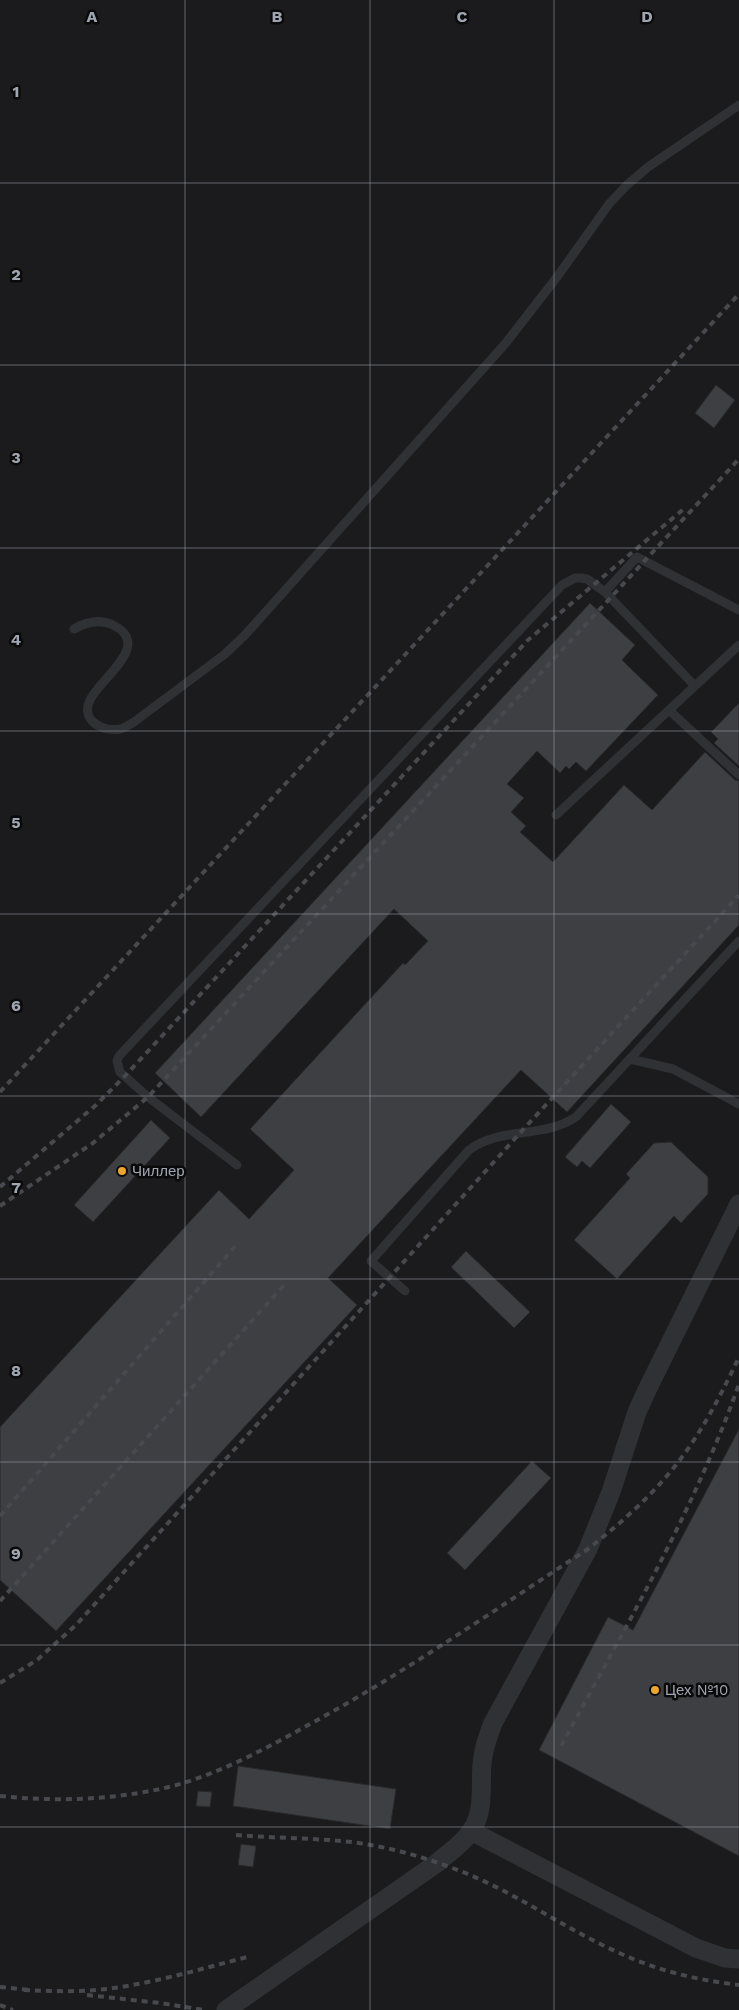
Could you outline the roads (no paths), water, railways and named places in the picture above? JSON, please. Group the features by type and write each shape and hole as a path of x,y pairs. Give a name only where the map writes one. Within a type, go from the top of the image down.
{"street":[{"path":"226,2010 437,1862 460,1844 471,1831 481,1804 482,1761 485,1743 493,1723 588,1550 611,1492 637,1412 739,1204"},
{"path":"471,1831 696,1948 710,1954 739,1959"}],"lane":[{"path":"74,629 86,622 106,622 114,626 125,636 128,646 126,654 89,701 88,712 90,720 97,726 107,728 120,729 134,722 225,654 245,635 505,344 557,277 608,204 648,167 739,105"},
{"path":"605,592 637,557 739,610"},
{"path":"237,1165 148,1097 120,1072 117,1062 119,1056 562,585 574,578 581,578 587,579 605,592 695,686"},
{"path":"556,815 739,645"},
{"path":"669,710 739,775"},
{"path":"405,1291 371,1261 469,1150 488,1139 553,1128 576,1117 739,941"},
{"path":"630,1059 673,1069 739,1104"}],"railway":[{"path":"0,1092 739,294"},
{"path":"0,1206 93,1143 148,1097 739,459"},
{"path":"0,1187 96,1105 125,1076 528,640 686,507"},
{"path":"0,1683 37,1660 76,1625 520,1133 739,895"},
{"path":"0,1516 238,1243"},
{"path":"0,1601 285,1284"},
{"path":"0,1796 43,1799 109,1797 173,1786 209,1774 260,1751 346,1704 451,1640 588,1549 624,1519 669,1473 688,1449 712,1411 739,1357"},
{"path":"561,1746 634,1613 680,1523 721,1431 739,1384"},
{"path":"236,1835 342,1841 372,1845 417,1856 480,1879 595,1942 630,1958 676,1973 739,1985"},
{"path":"24,1990 79,1991 116,1988 247,1957"},
{"path":"0,1987 30,1990"},
{"path":"87,1995 204,2010"},
{"path":"0,2005 13,2010"}],"place":[{"name":"Чиллер","path":"122,1171"},
{"name":"Цех №10","path":"655,1690"}]}
